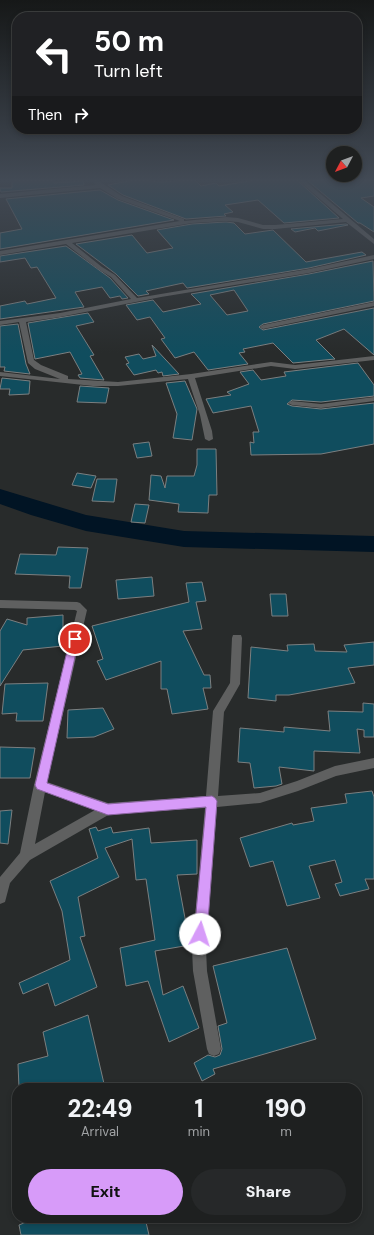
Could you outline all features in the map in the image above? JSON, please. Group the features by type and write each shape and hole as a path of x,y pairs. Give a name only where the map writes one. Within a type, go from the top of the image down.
{"street":[{"path":"0,253 87,238"},
{"path":"66,241 100,268 113,276 136,301"},
{"path":"0,323 310,271 374,257"},
{"path":"263,327 374,304"},
{"path":"22,320 31,361 38,367 74,382"},
{"path":"0,374 74,382 118,384 191,376 271,364 295,367 374,358"},
{"path":"191,376 200,408 207,422 209,439"},
{"path":"292,403 321,406 374,399"},
{"path":"0,604 71,605 77,606 82,610 40,785 26,856"},
{"path":"214,1049 200,970 199,949 219,711 235,684 237,638"},
{"path":"40,785 108,809 260,798 298,786 335,771 374,763"},
{"path":"0,897 5,880 26,856 108,809"}],"building":[{"path":"0,238 68,238 0,249"},
{"path":"116,238 134,238 147,253 173,248 164,238 281,238 306,262 362,252 366,255 309,268 187,288 183,283 146,291 149,294 138,296 116,274 76,244"},
{"path":"66,246 110,278 128,298 122,299 120,296 110,298 102,287 75,292 84,307 0,319 0,306 25,301 27,304 56,298 37,267 31,268 25,258 0,262 0,256"},
{"path":"373,261 374,301 263,324 259,327 263,330 374,308 374,355 344,329 316,340 335,359 293,363 273,343 243,349 245,352 239,353 248,364 208,370 194,352 175,358 161,339 165,338 150,317 137,320 126,305 153,300 163,312 201,304 191,294 309,274","holes":["234,290 248,311 227,315 210,295"]},
{"path":"88,313 94,322 76,326 94,355 90,356 104,380 80,378 78,375 82,374 70,352 35,359 28,323"},
{"path":"18,324 26,364 30,374 4,371 5,367 0,367 0,326"},
{"path":"152,345 179,374 163,376 162,372 158,373 156,370 134,375 126,364 129,363 125,357 139,354 143,359 156,356"},
{"path":"358,363 374,385 374,396 321,402 292,400 287,404 292,406 321,409 374,403 374,444 321,454 251,455 250,442 254,443 253,432 259,432 251,406 213,413 206,399 231,395 227,392 249,384 240,372 253,370 261,380 286,376 284,372"},
{"path":"2,378 30,381 29,394 9,395 10,389 0,389"},
{"path":"185,381 197,409 192,440 173,438 177,414 166,383"},
{"path":"80,386 109,388 106,403 77,402"},
{"path":"149,442 152,456 137,458 133,444"},
{"path":"197,449 216,449 217,495 209,495 208,513 178,512 179,504 149,500 151,475 161,476 165,488 167,476 194,476 197,465"},
{"path":"77,473 96,476 91,488 72,485"},
{"path":"97,479 117,479 114,502 92,501"},
{"path":"135,504 149,505 145,523 131,522"},
{"path":"58,547 88,548 81,588 69,588 70,576 15,574 20,554 56,555"},
{"path":"152,577 154,596 118,599 116,580"},
{"path":"202,582 206,601 196,602 202,629 183,631 204,675 210,675 211,688 203,688 208,709 172,714 167,689 161,689 161,661 106,680 97,661 103,659 92,626 189,602 186,583"},
{"path":"270,594 286,594 288,616 272,616"},
{"path":"63,615 63,646 23,650 0,686 0,631 7,619 27,625 27,618"},
{"path":"374,642 374,665 348,668 355,683 289,695 276,695 276,701 248,698 251,647 288,651 287,645 314,644 315,651 347,652 344,645"},
{"path":"48,683 43,721 16,721 17,713 2,714 5,684"},
{"path":"363,703 374,704 374,737 364,737 364,730 357,729 360,753 314,751 314,771 279,767 282,784 254,788 250,763 238,762 240,728 284,732 284,727 330,731 328,711 363,712"},
{"path":"103,708 114,729 94,737 67,738 68,710"},
{"path":"0,747 35,748 30,778 0,778"},
{"path":"372,791 374,797 374,879 365,879 369,889 340,896 335,884 342,882 335,860 309,866 320,898 287,906 273,861 250,867 240,838 292,823 293,825 314,821 311,808 347,803 345,794"},
{"path":"12,810 8,844 0,843 0,811"},
{"path":"96,827 98,831 111,827 113,833 149,828 151,843 197,840 197,874 177,875 190,945 155,951 163,995 183,986 199,1028 169,1042 148,981 126,986 120,948 155,940 146,879 136,880 132,839 105,848 119,877 78,897 85,936 80,937 97,987 55,1006 48,983 23,994 19,983 70,960 62,911 50,881 98,858 89,829"},
{"path":"287,948 316,1039 213,1069 215,1074 202,1081 194,1063 208,1055 215,1057 220,1055 222,1049 218,1026 227,1023 213,966"},
{"path":"88,1015 104,1083 19,1083 18,1064 48,1056 43,1032"},
{"path":"24,1223 146,1223 149,1235 21,1235 19,1225"}],"waterway":[{"path":"0,496 39,510 86,523 184,539 374,544"}],"route":[{"path":"75,639 40,785 108,809 212,801 200,934"}]}
